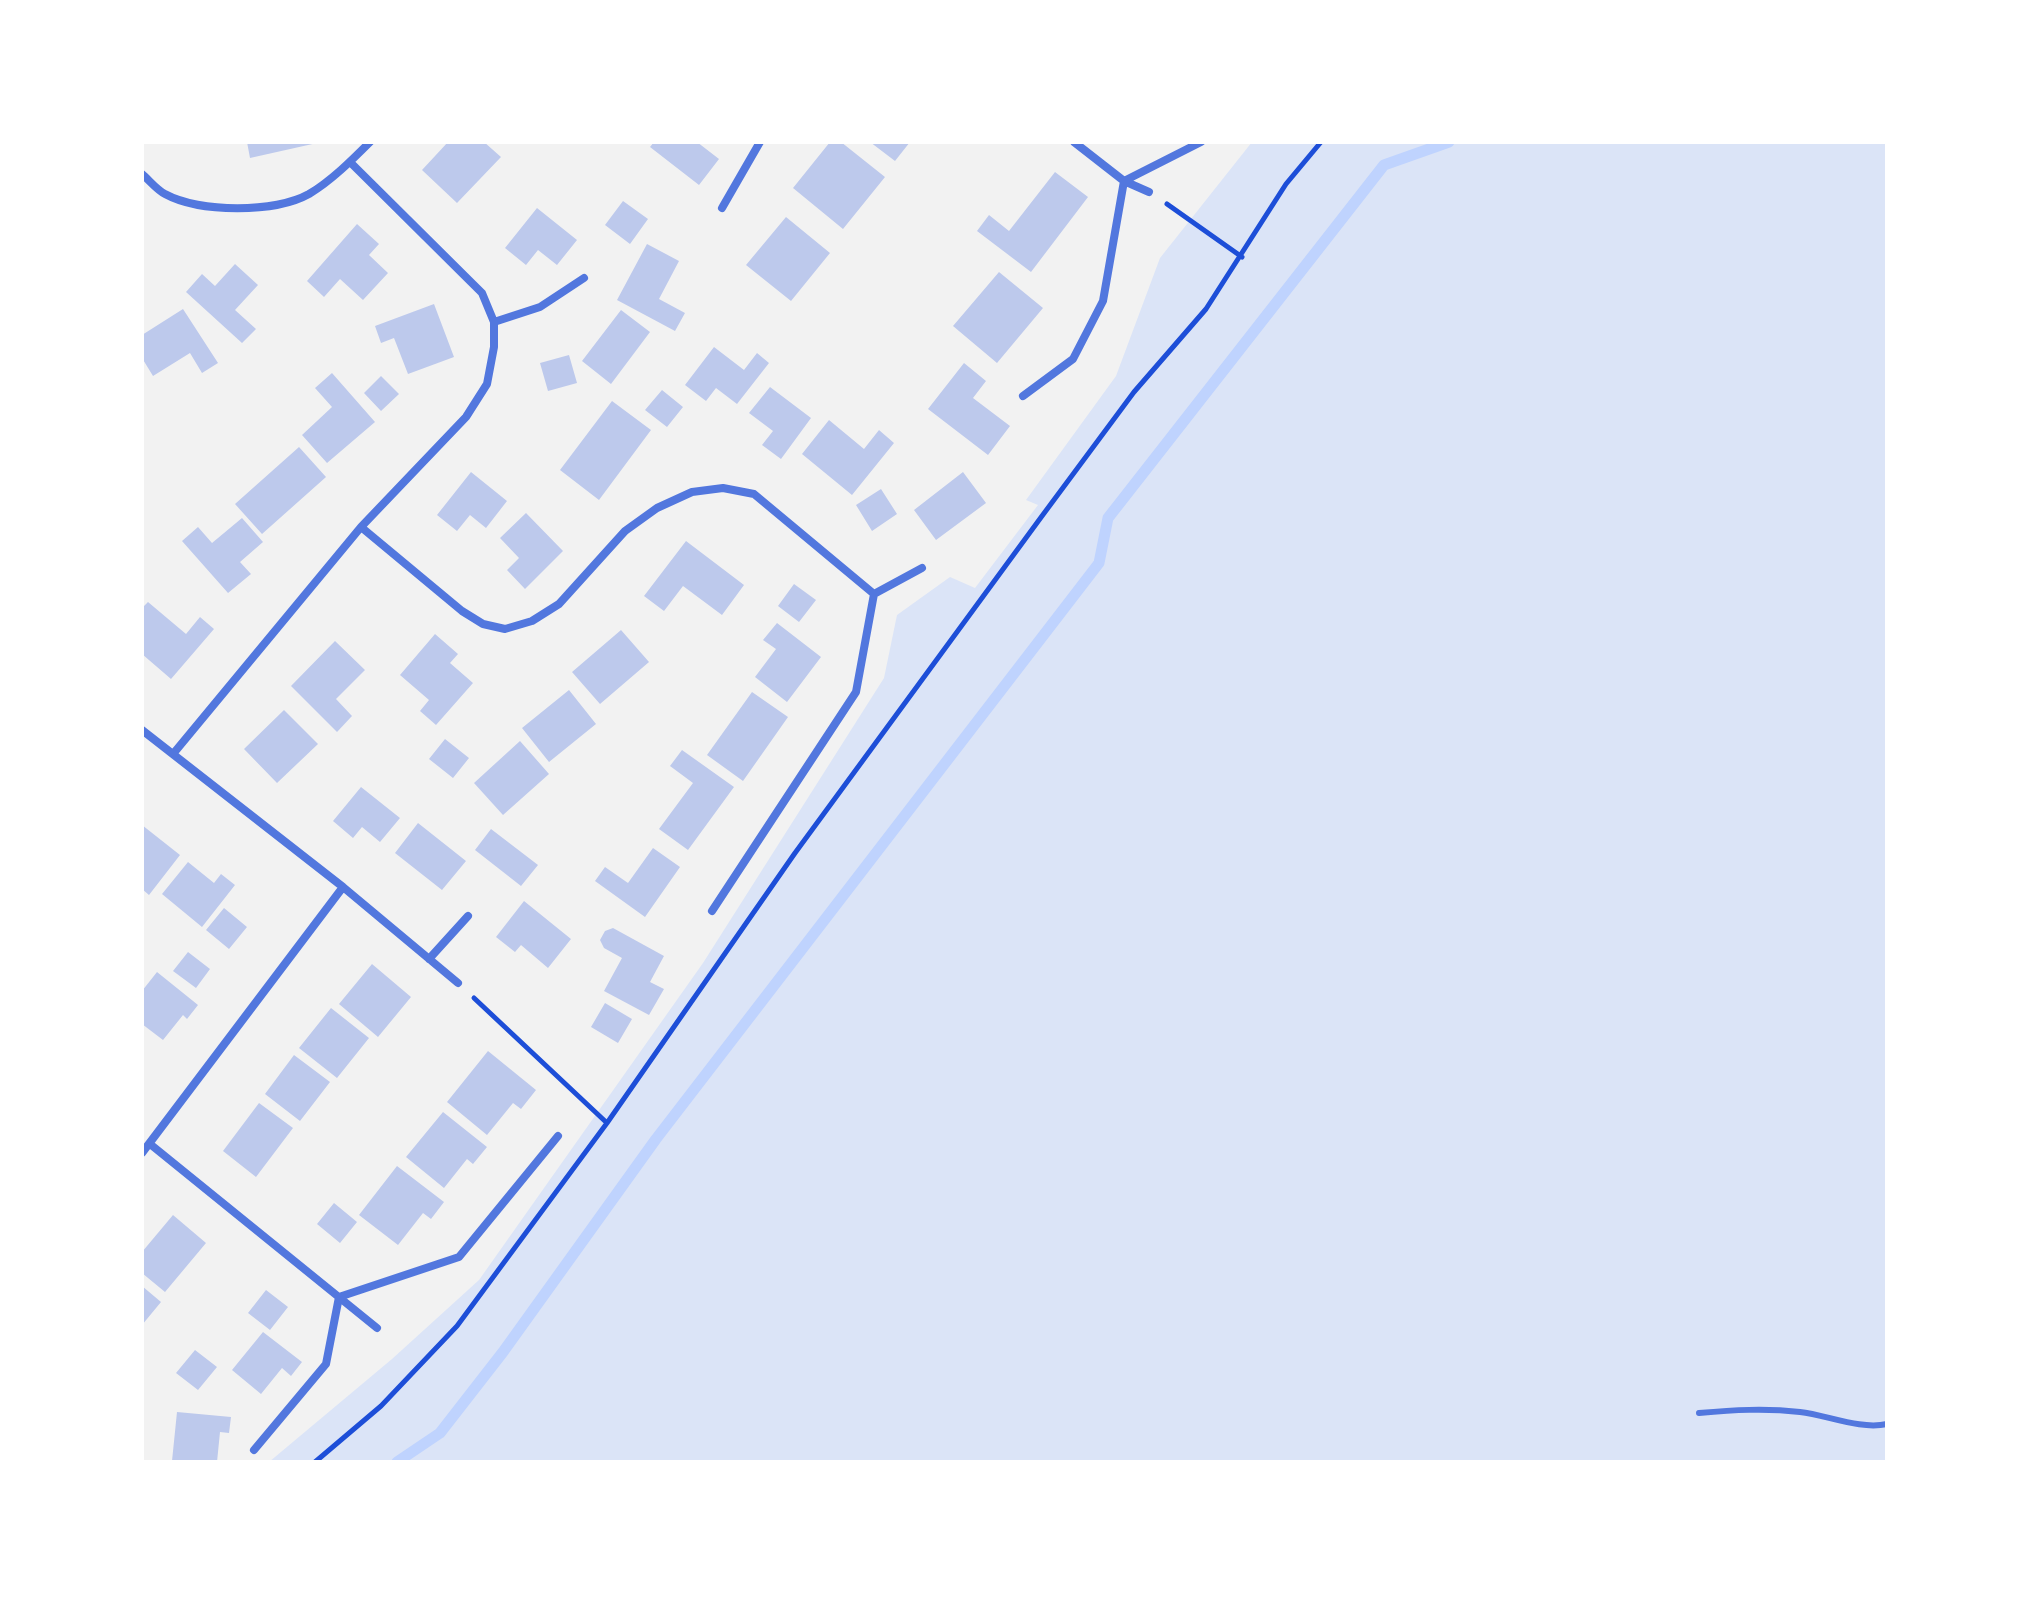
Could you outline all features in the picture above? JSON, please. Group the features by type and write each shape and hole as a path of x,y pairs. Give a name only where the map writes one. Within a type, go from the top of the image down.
{"street":[{"path":"142,174 165,194 209,207 251,209 308,195 370,142"},
{"path":"722,208 760,142"},
{"path":"1074,142 1124,181 1149,192"},
{"path":"1124,181 1201,142"},
{"path":"173,754 361,527 466,417 487,384 494,347 494,322 482,293 350,162"},
{"path":"1023,396 1073,359 1103,301 1124,181"},
{"path":"494,322 540,307 584,278"},
{"path":"361,527 462,611 483,624 505,629 532,621 559,604 625,531 657,508 692,492 723,488 754,494 874,594"},
{"path":"874,594 922,568"},
{"path":"712,911 856,692 874,594"},
{"path":"142,730 343,887 458,983"},
{"path":"142,1153 343,887"},
{"path":"429,959 468,916"},
{"path":"339,1297 459,1257 558,1136"},
{"path":"150,1144 377,1328"},
{"path":"254,1450 326,1364 339,1297"}],"lane":[{"path":"1699,1413 1759,1408 1855,1423 1887,1424"}],"path":[{"path":"315,1462 381,1406 457,1326 607,1123 804,840 1134,392 1206,309 1286,184 1321,142"},
{"path":"1149,192 1242,257"},
{"path":"458,983 607,1123"}],"shaded area":[{"path":"1252,142 1887,142 1887,1462 269,1462 392,1359 479,1280 703,963 884,678 897,615 950,577 975,588 1038,505 1026,500 1116,376 1160,258"}],"building":[{"path":"247,142 317,142 317,143 250,158"},
{"path":"448,142 484,142 501,157 457,203 422,170"},
{"path":"654,142 697,142 719,159 699,185 650,147"},
{"path":"830,142 841,142 885,177 843,229 793,188"},
{"path":"870,142 910,142 895,161"},
{"path":"1055,172 1088,197 1031,272 977,231 989,215 1009,231"},
{"path":"623,201 648,219 630,244 605,225"},
{"path":"537,208 577,240 557,265 538,250 526,265 505,248"},
{"path":"786,217 830,253 791,301 746,265"},
{"path":"357,224 379,244 369,255 388,273 363,300 340,279 324,297 307,281"},
{"path":"647,244 679,261 659,299 685,313 675,331 617,300"},
{"path":"235,264 258,285 235,310 256,329 242,343 186,292 202,274 215,286"},
{"path":"999,272 1043,308 997,363 953,326"},
{"path":"434,304 454,357 408,374 394,338 381,343 375,326"},
{"path":"183,309 218,363 202,373 190,353 153,376 142,358 142,335"},
{"path":"621,310 650,332 611,384 582,361"},
{"path":"714,347 744,370 757,353 769,363 737,404 716,388 706,401 685,385"},
{"path":"569,355 577,383 548,391 540,363"},
{"path":"964,363 986,381 973,398 1010,426 988,455 928,409"},
{"path":"332,373 375,422 327,463 302,435 332,407 315,388"},
{"path":"381,376 399,394 381,411 364,393"},
{"path":"770,387 811,418 781,459 762,445 773,431 749,413"},
{"path":"662,390 683,407 667,427 645,410"},
{"path":"612,401 651,430 599,500 560,470"},
{"path":"829,420 864,449 879,430 894,443 852,495 802,454"},
{"path":"299,447 326,477 262,534 235,504"},
{"path":"471,472 507,501 486,528 470,515 457,531 437,515"},
{"path":"963,472 986,503 936,540 914,510"},
{"path":"881,489 897,514 872,531 856,505"},
{"path":"526,513 563,551 525,589 507,570 519,558 500,538"},
{"path":"242,518 263,542 240,562 251,574 228,593 182,541 198,527 212,543"},
{"path":"686,541 744,585 722,615 683,586 664,611 644,596"},
{"path":"794,584 816,600 799,622 778,606"},
{"path":"148,602 186,634 200,617 214,629 171,679 142,654 142,608"},
{"path":"777,623 821,657 787,702 755,677 776,649 763,640"},
{"path":"621,630 649,662 600,704 572,672"},
{"path":"435,634 458,654 450,663 473,683 436,725 420,711 429,700 400,675"},
{"path":"335,641 365,670 336,699 352,716 337,732 291,686"},
{"path":"569,690 596,724 549,762 522,728"},
{"path":"752,692 788,717 743,781 707,755"},
{"path":"284,710 318,744 277,783 244,749"},
{"path":"445,739 469,758 453,778 429,759"},
{"path":"520,741 549,774 503,815 474,783"},
{"path":"682,750 734,787 688,850 659,829 693,783 670,766"},
{"path":"361,787 400,818 380,842 362,827 353,838 333,821"},
{"path":"418,823 466,861 442,890 395,853"},
{"path":"142,825 180,855 149,895 142,889"},
{"path":"491,829 538,865 521,886 475,850"},
{"path":"653,848 680,867 645,917 595,881 605,867 628,883"},
{"path":"188,862 214,883 221,874 235,885 202,927 162,894"},
{"path":"524,901 571,939 548,968 521,945 515,952 496,937"},
{"path":"224,908 247,927 229,949 206,930"},
{"path":"613,928 664,956 650,982 664,989 649,1015 604,991 622,958 604,948 600,940 605,931"},
{"path":"188,952 210,969 196,988 173,971"},
{"path":"372,964 411,997 378,1037 339,1004"},
{"path":"157,972 198,1005 187,1019 183,1015 163,1040 142,1024 142,991"},
{"path":"605,1003 632,1019 618,1043 591,1027"},
{"path":"331,1008 369,1038 337,1078 299,1048"},
{"path":"488,1051 536,1090 521,1109 513,1103 487,1135 447,1102"},
{"path":"294,1055 330,1082 300,1121 265,1094"},
{"path":"259,1103 293,1128 256,1177 223,1151"},
{"path":"443,1112 487,1147 473,1164 467,1159 444,1188 406,1157"},
{"path":"397,1166 444,1202 431,1219 423,1213 398,1245 359,1215"},
{"path":"334,1203 357,1222 340,1243 317,1224"},
{"path":"173,1215 206,1243 165,1292 142,1273 142,1252"},
{"path":"142,1286 161,1302 142,1325"},
{"path":"266,1290 288,1307 270,1330 248,1313"},
{"path":"263,1332 302,1362 291,1376 282,1368 261,1394 232,1370"},
{"path":"195,1350 217,1367 198,1390 176,1373"},
{"path":"177,1412 231,1417 229,1433 220,1432 217,1462 172,1461"}],"waterway":[{"path":"397,1462 440,1433 503,1352 656,1139 1099,563 1108,518 1384,165 1449,142"}]}
